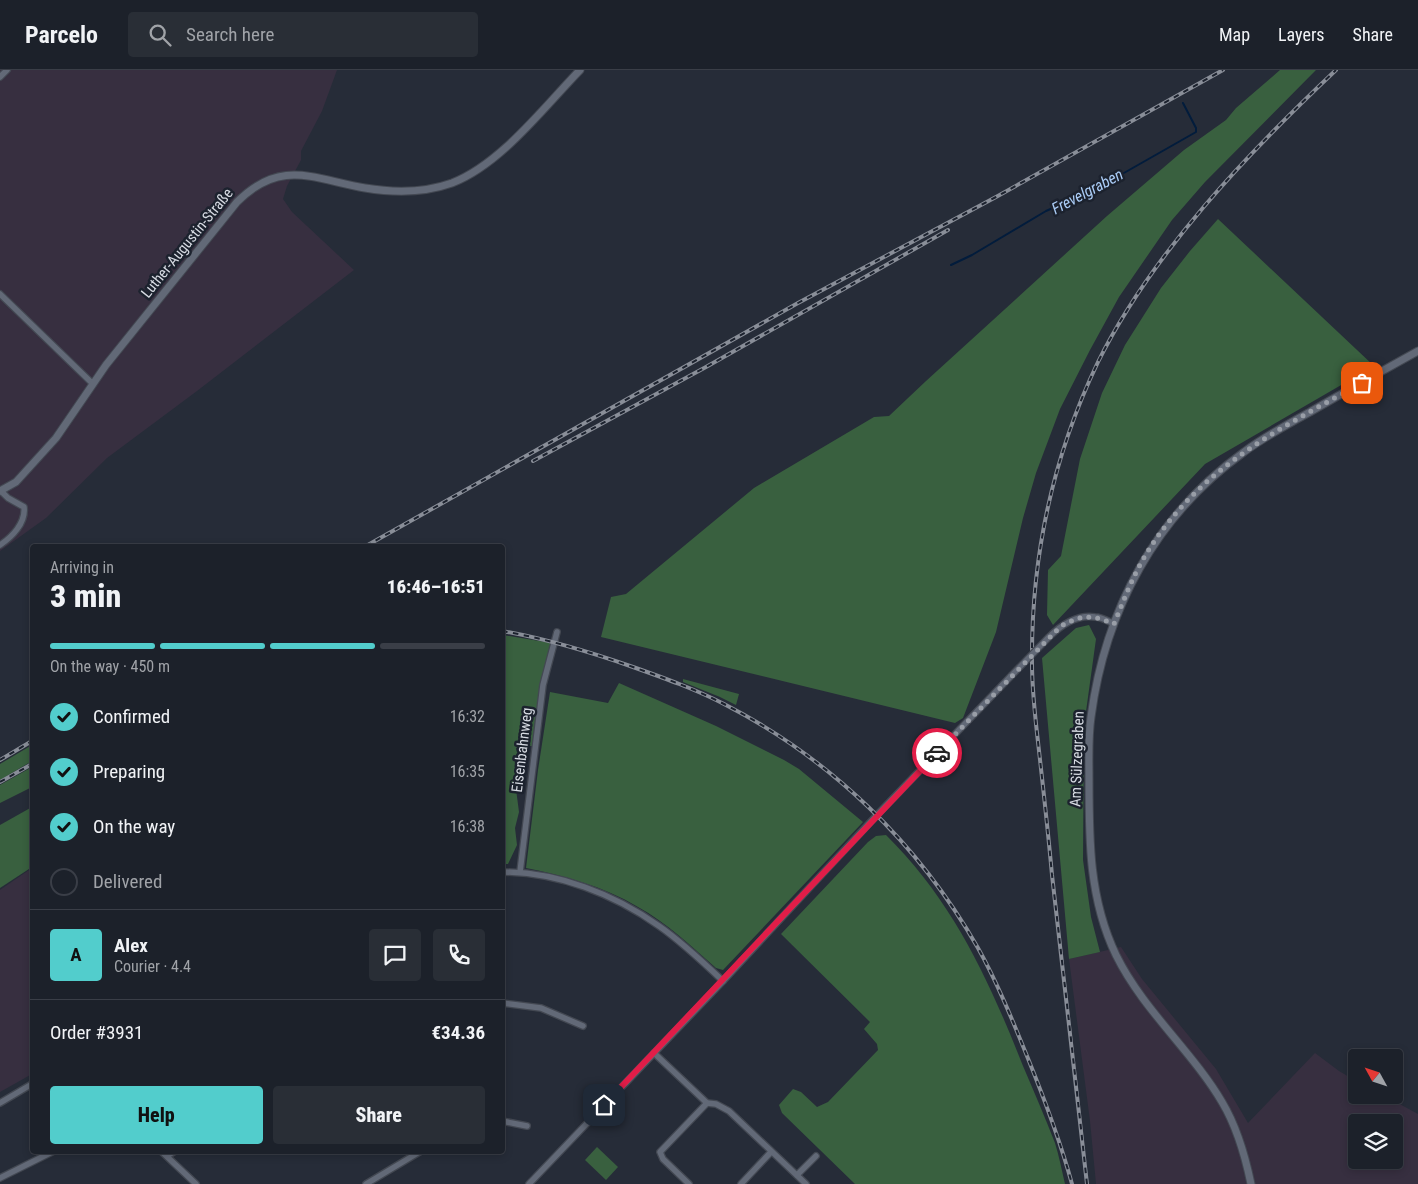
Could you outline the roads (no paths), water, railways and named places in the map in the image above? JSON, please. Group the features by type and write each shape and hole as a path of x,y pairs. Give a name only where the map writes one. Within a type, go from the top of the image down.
{"street":[{"path":"0,77 7,70"},
{"name":"Luther-Augustin-Straße","path":"1,491 16,482 51,443 122,345 225,217 254,186 280,176 297,174 365,188 395,191 419,191 453,182 474,172 502,151 580,70"},
{"path":"0,294 93,384"},
{"name":"Am Sülzegraben","path":"1251,1184 1243,1149 1222,1101 1128,976 1109,939 1098,904 1089,845 1090,734 1098,678 1114,624 1132,580 1152,546 1182,506 1214,475 1244,451 1272,433 1418,351"},
{"path":"0,545 15,531 25,514 24,508 1,491"},
{"path":"529,1184 877,815 1049,637 1061,626 1081,618 1095,616 1114,624"},
{"name":"Eisenbahnweg","path":"520,872 543,685 557,632"},
{"path":"505,872 520,872 560,880 587,888 632,909 675,938 723,980"},
{"path":"505,1003 541,1008 583,1026"},
{"path":"654,1053 707,1103 716,1104 729,1111 806,1184"},
{"path":"0,1103 30,1085"},
{"path":"689,1184 663,1159 660,1152 707,1103"},
{"path":"505,1122 527,1126"},
{"path":"741,1184 771,1152"},
{"path":"0,1178 48,1154"},
{"path":"165,1154 196,1184"},
{"path":"366,1184 416,1154"},
{"path":"796,1175 816,1156"}],"waterway":[{"name":"Frevelgraben","path":"951,265 972,255 1046,211 1094,190 1196,132 1196,128 1183,103"}],"railway":[{"path":"370,544 798,303 996,197 1223,70"},
{"path":"1087,1184 1052,875 1033,683 1033,624 1036,585 1048,508 1057,471 1082,398 1098,362 1120,322 1146,282 1204,206 1236,170 1336,70"},
{"path":"533,461 706,367 948,230"},
{"path":"505,632 601,656 668,680 724,704 763,726 800,751 836,778 869,807 928,873 978,948 1004,1001 1046,1103 1072,1184"},
{"path":"0,760 30,742"},
{"path":"0,782 30,765"}]}
